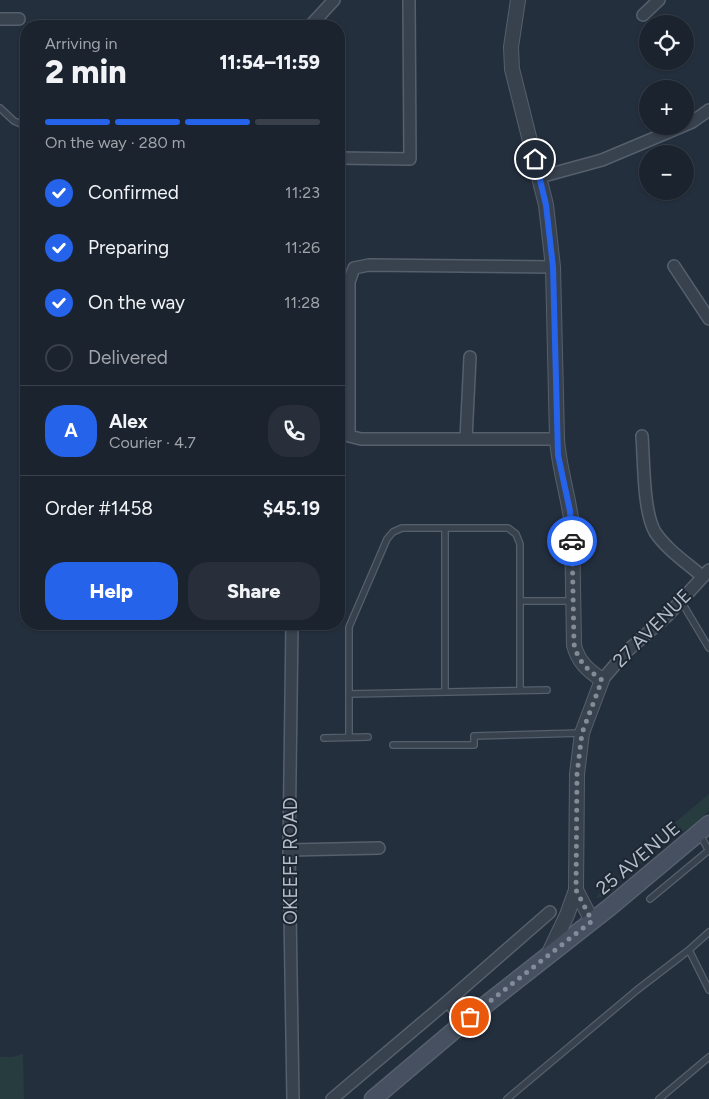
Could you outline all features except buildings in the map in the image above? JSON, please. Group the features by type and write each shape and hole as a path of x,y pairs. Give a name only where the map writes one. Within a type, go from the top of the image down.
{"main road":[{"name":"25 AVENUE","path":"373,1099 464,1022 592,921 704,828"}],"street":[{"path":"316,20 334,0"},
{"path":"345,158 410,158 409,0"},
{"path":"518,0 511,48 512,69 546,205 553,267 558,455 572,526 572,629 575,652 584,666 602,680"},
{"path":"643,15 659,0"},
{"path":"0,19 19,19"},
{"path":"694,121 709,110"},
{"path":"540,177 602,160 662,135"},
{"path":"553,267 368,265 354,268 348,282 348,436 361,439 557,439"},
{"path":"674,266 709,319"},
{"path":"466,439 470,356"},
{"path":"642,436 648,514 655,531 670,549 706,574"},
{"name":"27 AVENUE","path":"592,921 576,890 577,774 582,733 602,680 627,651 681,601 706,574"},
{"name":"OKEEFE ROAD","path":"292,630 290,850 293,1099"},
{"path":"290,850 379,848"},
{"path":"548,955 567,915 576,890"},
{"path":"332,1099 550,912"},
{"path":"448,1001 464,1022"}],"lane":[{"path":"0,108 14,121 20,124"},
{"path":"349,737 349,627 387,539 393,532 402,528 508,528 516,534 520,544 520,690"},
{"path":"444,528 444,692"},
{"path":"520,600 572,600"},
{"path":"681,601 709,648"},
{"path":"349,694 547,690"},
{"path":"393,745 474,745 474,736 582,733"},
{"path":"324,738 368,737"},
{"path":"650,900 709,850 704,828"},
{"path":"507,1099 709,932"},
{"path":"689,950 709,990"},
{"path":"659,1099 709,1057"}],"green space":[{"path":"709,794 709,811 694,824 684,831 672,832 666,830"},
{"path":"650,844 651,854 649,861 637,863 632,861 632,859"},
{"path":"613,875 615,881 614,890 606,896 596,898"},
{"path":"23,1054 24,1099 0,1099 0,1057 12,1057"}],"way so far":[{"path":"470,1017 592,921 576,890 577,774 582,733 602,680 590,672 579,660 575,652 572,629 572,541"}],"route":[{"path":"535,159 546,205 553,267 558,455 570,511 572,541"}]}
